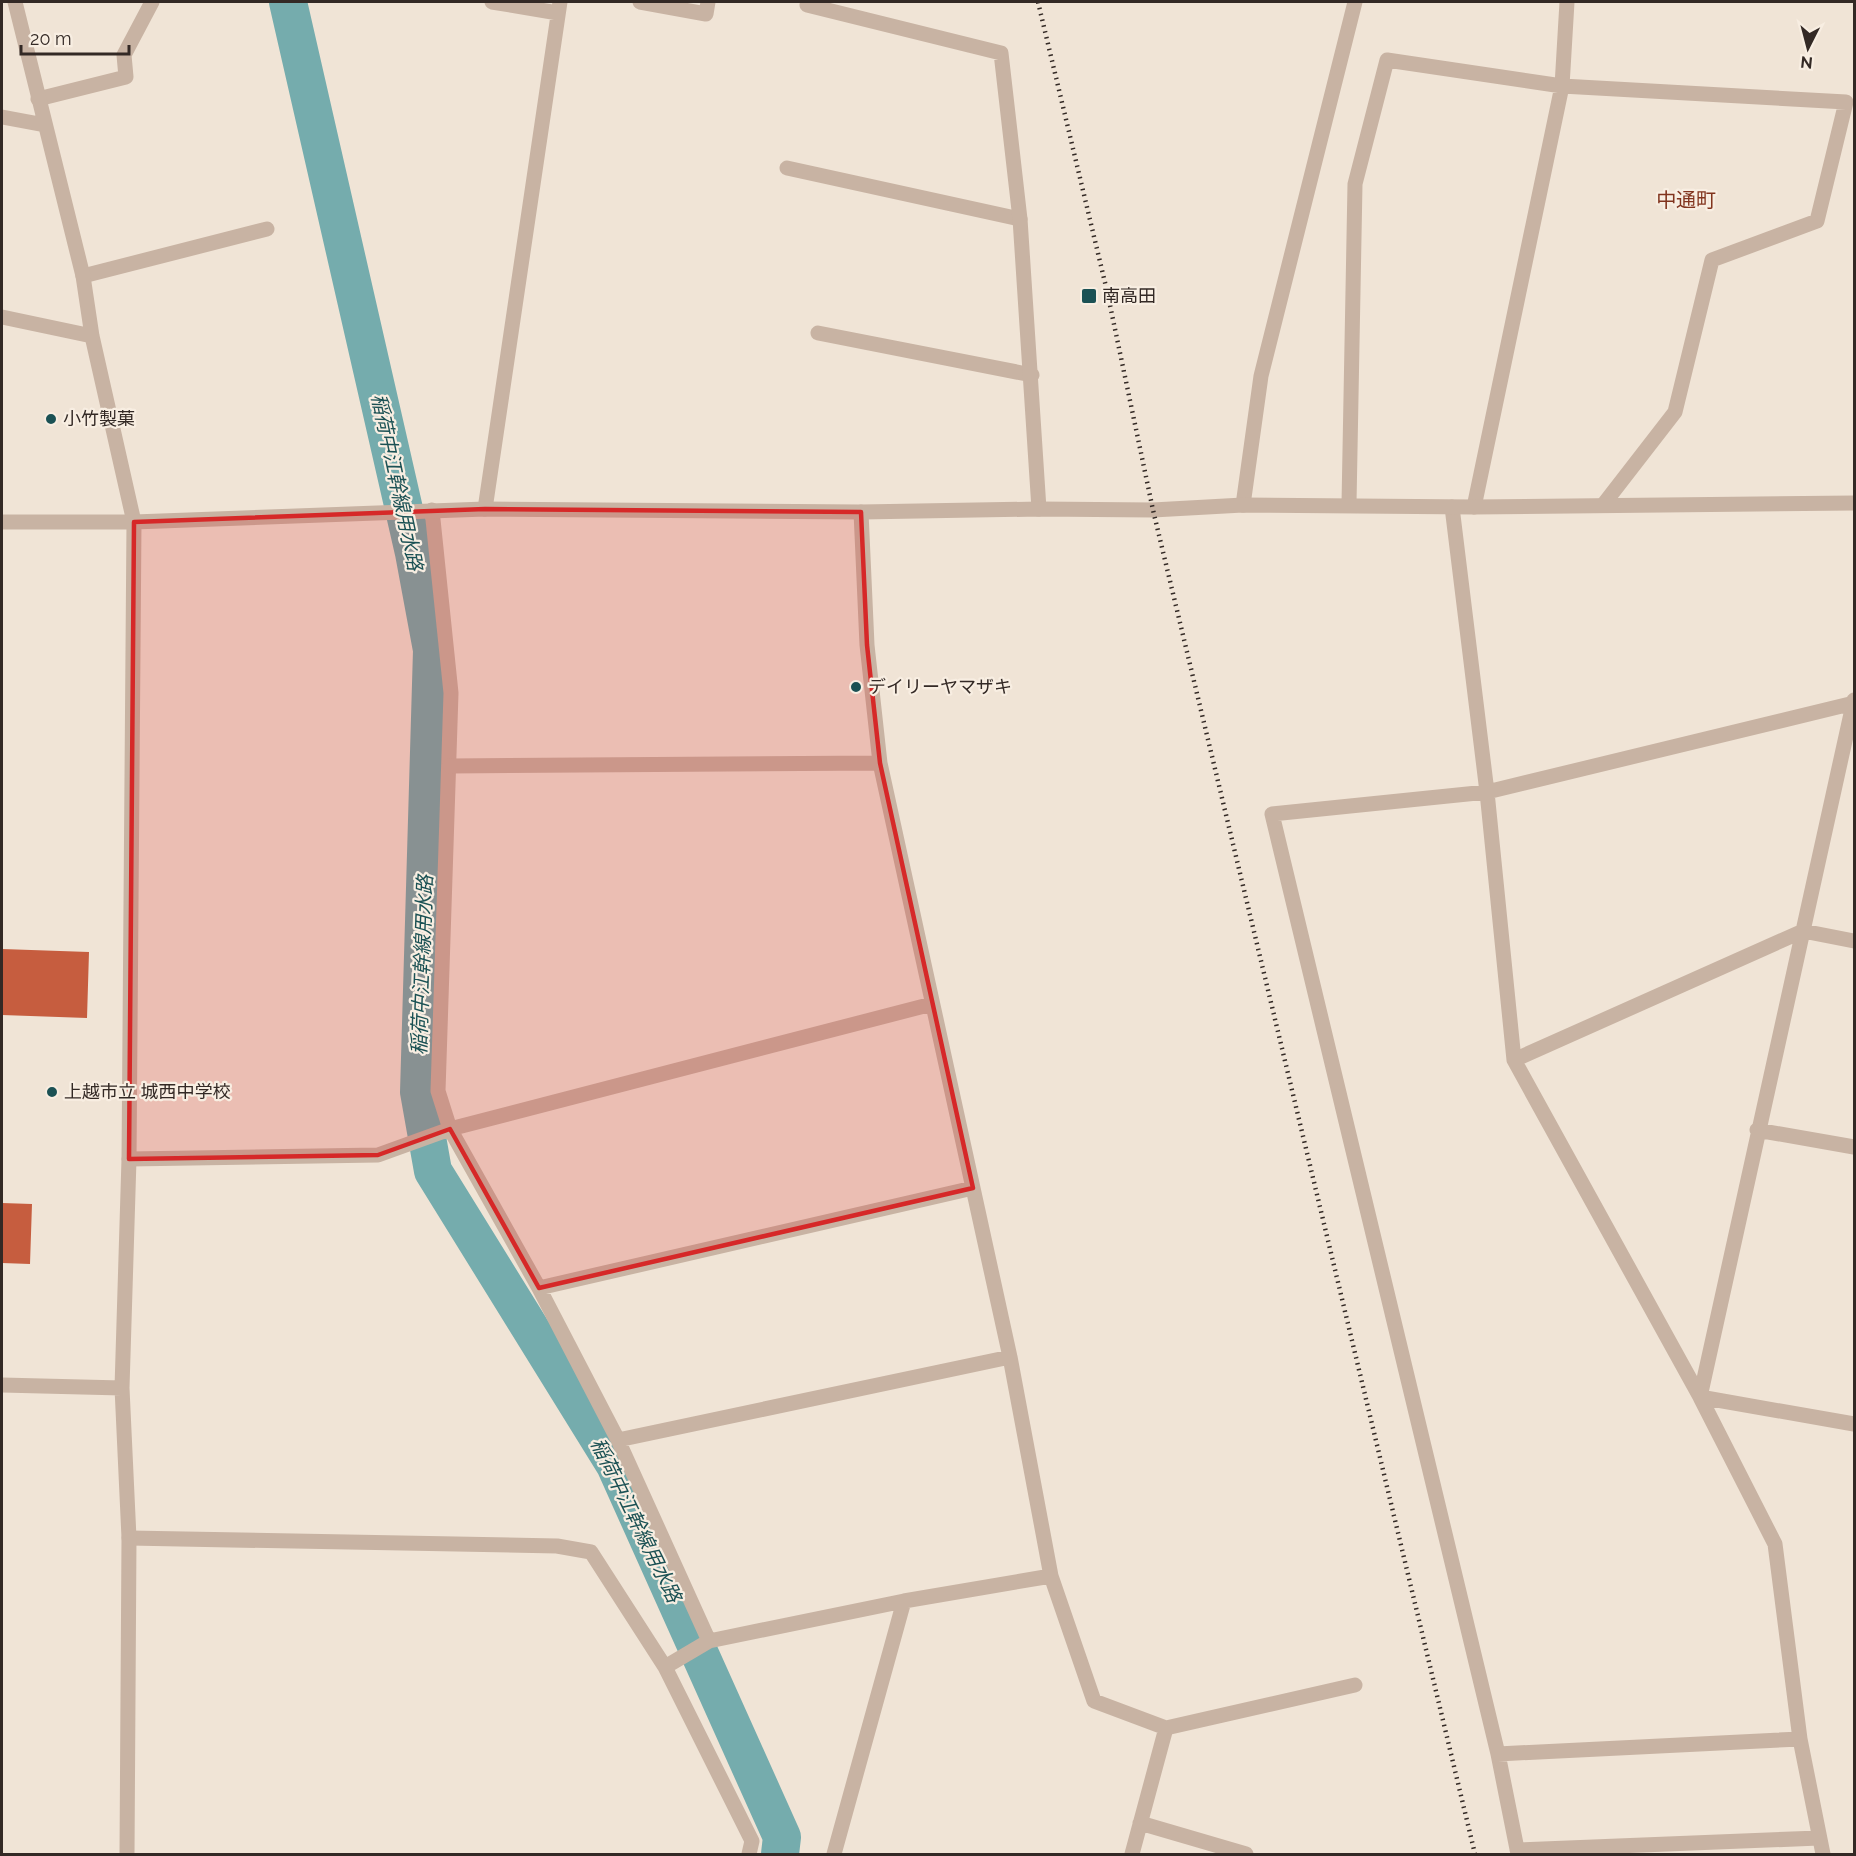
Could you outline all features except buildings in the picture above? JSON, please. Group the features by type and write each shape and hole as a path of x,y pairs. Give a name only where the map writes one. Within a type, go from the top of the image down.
{"street":[{"path":"15,2 83,276 92,336 134,522 129,1160 122,1388 129,1538 127,1854"},
{"path":"38,99 126,77 124,55 152,2"},
{"path":"485,509 559,7 492,2"},
{"path":"640,2 706,14 708,2"},
{"path":"1243,505 1261,376 1355,2"},
{"path":"1474,507 1562,86 1568,2"},
{"path":"807,5 1001,53 1020,219 1039,509"},
{"path":"1349,504 1355,184 1387,60 1562,86 1846,102 1817,221 1712,260 1675,412 1603,505"},
{"path":"2,117 45,125"},
{"path":"787,168 1020,219"},
{"path":"83,276 267,229"},
{"path":"2,317 92,336"},
{"path":"818,333 1032,375"},
{"path":"2,522 134,522 485,509 861,512 1154,510 1243,505 1349,504 1474,507 1854,503"},
{"path":"1452,507 1487,792 1515,1060 1700,1397 1775,1544 1800,1739 1823,1854"},
{"path":"432,510 450,693 450,765 438,1091 450,1129 539,1288 618,1440 709,1641"},
{"path":"861,512 867,645 880,763 1010,1358 1051,1576 1094,1701 1166,1728 1355,1685"},
{"path":"1700,1397 1757,1131 1854,701 1487,792 1272,814 1498,1754 1518,1852 1819,1838"},
{"path":"450,765 880,763"},
{"path":"1515,1060 1803,931 1854,941"},
{"path":"129,1160 378,1155 450,1129 932,1004"},
{"path":"1757,1131 1854,1147"},
{"path":"539,1288 973,1188"},
{"path":"618,1440 1010,1358"},
{"path":"2,1385 122,1388"},
{"path":"1700,1397 1854,1424"},
{"path":"129,1538 557,1546 591,1552 665,1667 752,1841 749,1854"},
{"path":"665,1667 709,1641 904,1601 1051,1576"},
{"path":"834,1854 904,1601"},
{"path":"1132,1854 1166,1728"},
{"path":"1498,1754 1800,1739"},
{"path":"1140,1823 1246,1854"}],"highlighted area":[{"path":"485,509 861,512 867,645 880,763 973,1188 539,1288 450,1129 378,1155 129,1159 134,522"}],"waterway":[{"name":"稲荷中江幹線用水路","path":"288,2 414,553 432,650 419,1092 433,1171 615,1465 782,1837 780,1854"}],"railway":[{"path":"1038,2 1107,291 1153,510 1475,1854"}],"place":[{"name":"南高田","path":"1089,296"},
{"name":"小竹製菓","path":"51,419"},
{"name":"デイリーヤマザキ","path":"856,687"},
{"name":"上越市立 城西中学校","path":"52,1092"}],"district":[{"name":"中通町","path":"1686,200"}]}
